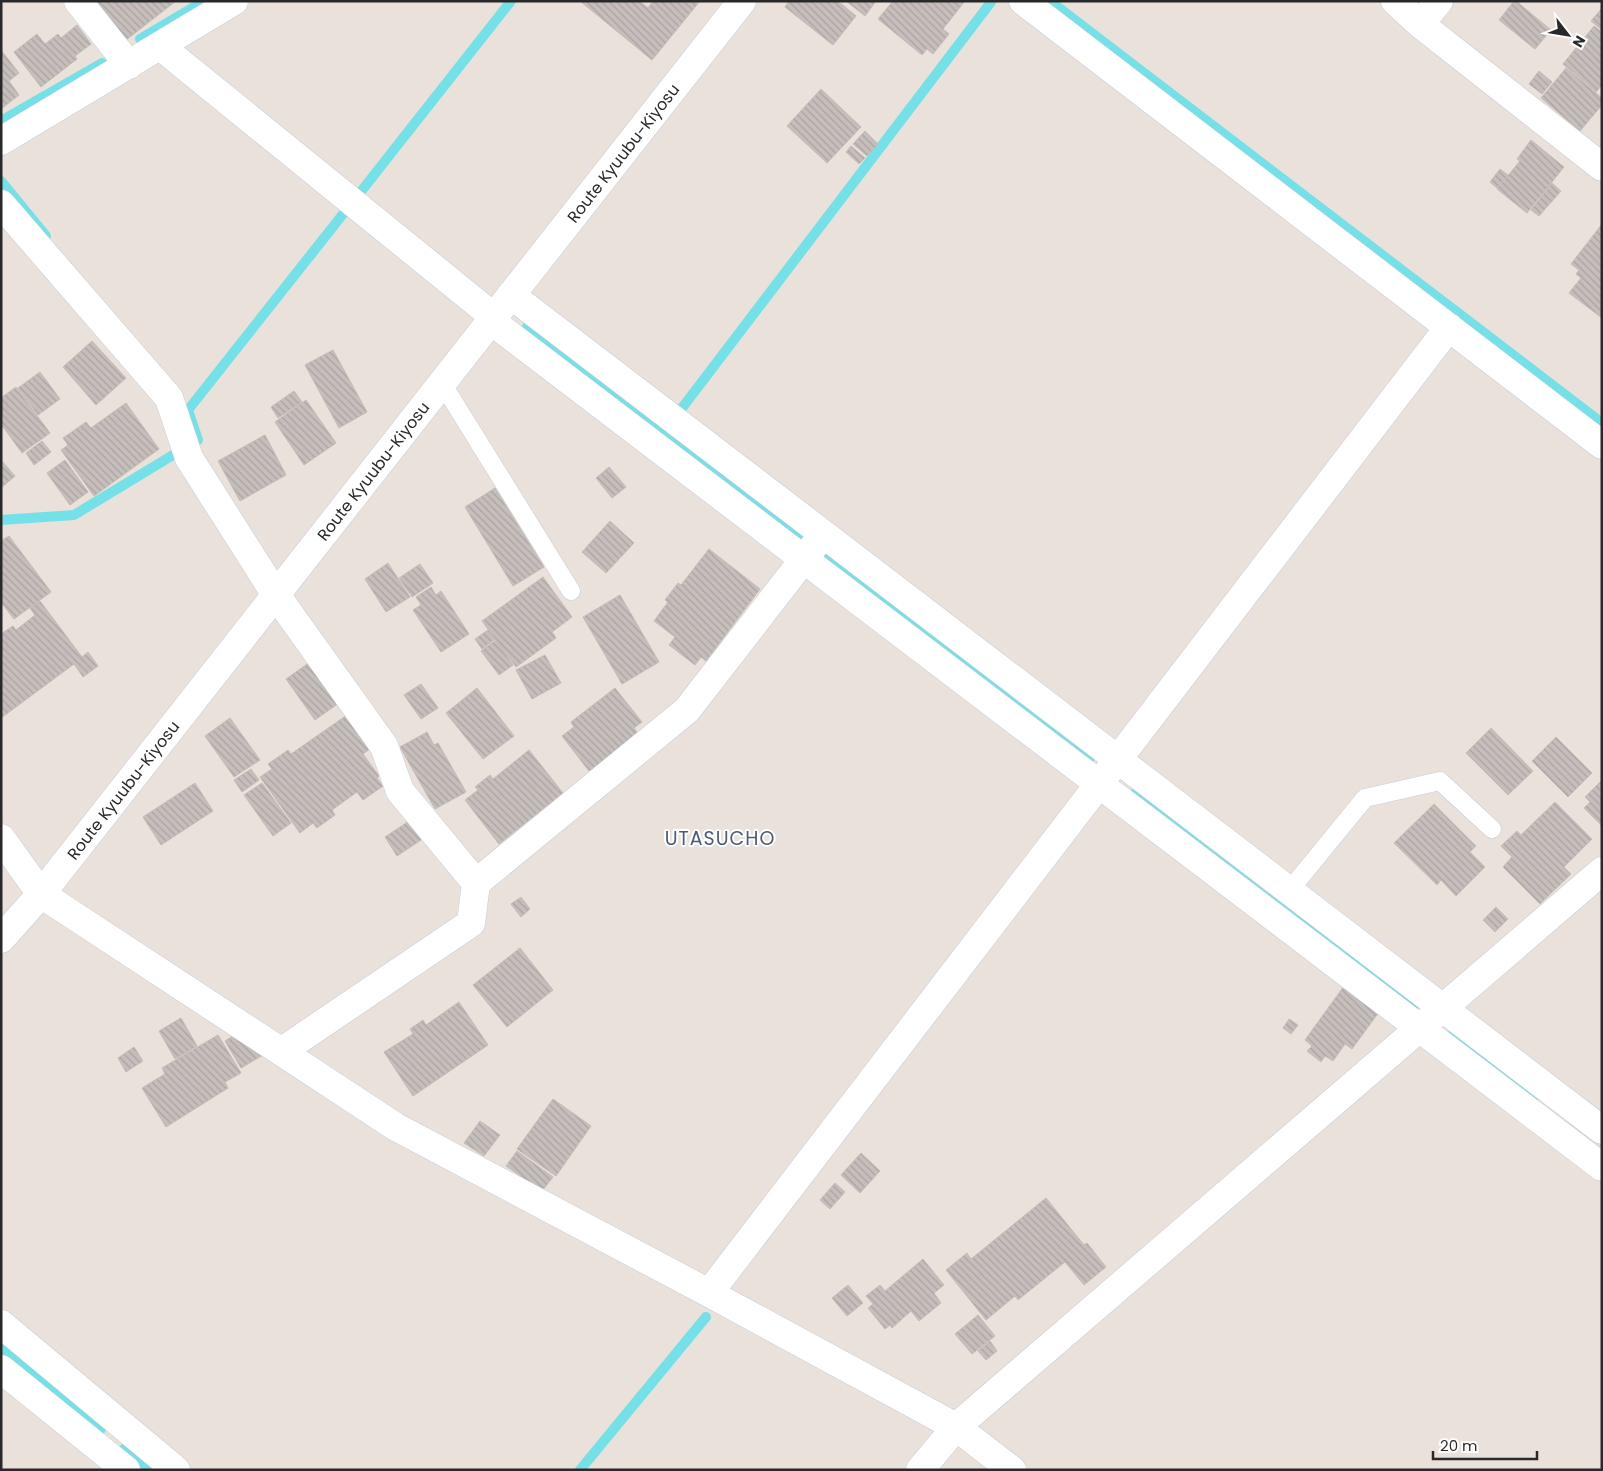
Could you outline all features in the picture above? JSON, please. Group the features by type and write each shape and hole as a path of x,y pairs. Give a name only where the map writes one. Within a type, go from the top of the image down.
{"street":[{"path":"78,1 129,65"},
{"path":"1,141 234,1"},
{"name":"Route Kyuubu-Kiyosu","path":"1,939 41,894 742,1"},
{"path":"1023,1 1602,444"},
{"path":"1395,1 1420,24 1602,167"},
{"path":"1420,24 1439,1"},
{"path":"160,46 492,319 1602,1167"},
{"path":"1,204 169,398 189,458 276,595 384,746 400,792 476,883"},
{"path":"511,295 1602,1130"},
{"path":"709,1293 1449,327"},
{"path":"282,1051 471,923 476,883 686,710 823,534"},
{"path":"1,838 41,894 396,1127 956,1427 1012,1470"},
{"path":"920,1470 956,1427 1602,872"},
{"path":"1,1324 176,1470"},
{"path":"1,1369 108,1464 127,1429"}],"lane":[{"path":"442,383 571,591"},
{"path":"1289,891 1365,798 1440,781 1492,829"}],"building":[{"path":"96,1 176,1 126,40"},
{"path":"580,1 639,1 648,8 653,1 700,1 652,60"},
{"path":"789,1 838,1 856,16 833,45 785,7"},
{"path":"846,1 876,1 865,16"},
{"path":"893,1 965,1 943,29 949,34 933,54 927,49 922,55 878,19"},
{"path":"1514,1 1551,30 1535,49 1499,20"},
{"path":"1602,8 1602,30 1591,21"},
{"path":"77,25 91,44 75,56 77,59 41,87 14,52 37,34 45,44 58,34 61,38"},
{"path":"1594,26 1602,32 1602,85 1596,92 1563,64"},
{"path":"1,50 19,73 9,81 19,95 1,109"},
{"path":"1566,68 1602,98 1602,105 1580,131 1541,98"},
{"path":"1539,71 1552,82 1542,94 1529,84"},
{"path":"821,89 861,127 827,163 787,126"},
{"path":"865,131 878,144 867,156 853,144"},
{"path":"1531,140 1564,167 1527,213 1497,189 1520,161 1517,159"},
{"path":"851,146 865,158 859,164 846,152"},
{"path":"1500,169 1508,175 1497,188 1490,182"},
{"path":"1552,183 1561,191 1539,216 1531,210"},
{"path":"1602,224 1602,318 1569,293 1581,278 1576,274 1579,270 1571,264"},
{"path":"92,341 126,378 96,405 63,367"},
{"path":"333,350 367,412 339,428 305,365"},
{"path":"40,372 60,399 38,415 18,388"},
{"path":"16,387 50,433 22,453 1,424 1,398"},
{"path":"294,391 302,402 278,418 271,407"},
{"path":"306,400 336,443 304,465 275,422"},
{"path":"126,403 159,449 94,496 61,450 68,445 63,438 86,422 91,428"},
{"path":"265,435 286,475 240,501 218,461"},
{"path":"42,441 51,452 34,465 26,453"},
{"path":"1,460 15,476 1,488"},
{"path":"65,460 88,492 70,505 47,473"},
{"path":"609,467 626,487 612,498 596,478"},
{"path":"495,488 544,567 513,586 465,507"},
{"path":"610,521 634,543 606,573 582,552"},
{"path":"9,536 51,592 14,619 1,602 1,541"},
{"path":"709,549 760,589 706,661 701,657 695,665 669,645 675,637 654,621 668,602 665,600 678,583 681,585"},
{"path":"388,563 410,597 386,612 365,579"},
{"path":"420,564 433,583 412,597 399,578"},
{"path":"543,577 572,617 552,632 556,638 516,667 482,621"},
{"path":"431,587 436,595 441,591 469,634 441,652 413,610 421,605 416,597"},
{"path":"620,595 659,662 622,684 583,617"},
{"path":"40,601 82,657 88,652 98,666 83,677 74,664 1,718 1,634 13,626 16,630 35,615 30,608"},
{"path":"488,630 495,639 482,649 475,639"},
{"path":"496,640 513,665 499,675 481,651"},
{"path":"545,655 561,683 532,699 516,670"},
{"path":"310,662 339,703 315,720 286,679"},
{"path":"421,684 438,708 421,719 404,695"},
{"path":"477,688 514,736 483,759 446,713"},
{"path":"615,688 642,722 634,728 638,734 589,771 562,736 574,727 571,722"},
{"path":"347,715 371,748 363,754 379,776 377,778 383,786 363,800 357,792 332,810 335,815 317,828 313,823 300,833 260,777 272,769 268,764 288,750 291,754"},
{"path":"230,718 260,760 234,777 205,736"},
{"path":"1491,728 1533,771 1508,795 1466,753"},
{"path":"427,732 434,745 438,743 466,792 435,809 400,747"},
{"path":"1556,737 1592,773 1568,797 1532,761"},
{"path":"529,750 563,793 499,844 465,800 478,790 475,787 490,775 493,779"},
{"path":"251,769 259,780 242,792 234,780"},
{"path":"1602,780 1602,826 1584,808 1590,802 1585,797"},
{"path":"195,783 213,811 161,845 143,817"},
{"path":"262,783 291,823 273,836 244,795"},
{"path":"1555,802 1592,839 1564,867 1571,874 1540,904 1503,867 1512,857 1501,846 1517,831 1521,835"},
{"path":"1434,804 1476,846 1470,852 1485,867 1456,896 1441,880 1437,885 1394,843"},
{"path":"409,821 421,840 397,856 385,837"},
{"path":"521,897 530,909 521,917 511,904"},
{"path":"1496,907 1508,919 1495,932 1483,920"},
{"path":"520,948 553,990 507,1027 473,985"},
{"path":"1344,986 1379,1012 1352,1049 1345,1044 1333,1061 1325,1056 1321,1062 1307,1051 1312,1046 1305,1040"},
{"path":"459,1002 488,1045 413,1096 384,1052 413,1034 410,1029 423,1020 426,1025"},
{"path":"181,1018 197,1046 175,1059 159,1031"},
{"path":"1289,1019 1298,1025 1291,1034 1283,1028"},
{"path":"218,1035 241,1073 225,1082 228,1088 166,1127 142,1088 165,1074 162,1068"},
{"path":"233,1036 263,1055 241,1068 225,1041"},
{"path":"134,1047 143,1061 126,1072 118,1058"},
{"path":"553,1099 591,1126 556,1176 517,1149"},
{"path":"480,1121 500,1135 484,1156 464,1143"},
{"path":"517,1151 553,1177 542,1191 506,1166"},
{"path":"861,1153 880,1171 860,1193 841,1175"},
{"path":"835,1183 845,1192 830,1209 820,1200"},
{"path":"1046,1198 1084,1245 1087,1243 1106,1267 1084,1285 1065,1262 1018,1300 1015,1296 986,1320 946,1270 967,1253 971,1259"},
{"path":"923,1259 944,1285 934,1293 941,1303 919,1321 911,1311 892,1328 890,1325 885,1329 868,1308 873,1304 866,1296 880,1285 885,1291"},
{"path":"848,1285 863,1303 847,1316 832,1298"},
{"path":"978,1315 995,1336 972,1354 955,1334"},
{"path":"990,1341 997,1351 986,1360 978,1351"}],"waterway":[{"path":"140,39 204,1"},
{"path":"359,194 511,1"},
{"path":"1050,1 1602,423"},
{"path":"679,412 991,2"},
{"path":"1,121 102,63"},
{"path":"1,181 46,236"},
{"path":"198,440 188,410 343,214"},
{"path":"527,327 805,540"},
{"path":"1,520 74,515 173,455"},
{"path":"823,553 1090,758"},
{"path":"1135,793 1414,1006"},
{"path":"1452,1035 1534,1098"},
{"path":"580,1470 706,1317"},
{"path":"1,1348 101,1429"},
{"path":"124,1449 150,1470"}],"district":[{"name":"UTASUCHO","path":"720,838"}]}
